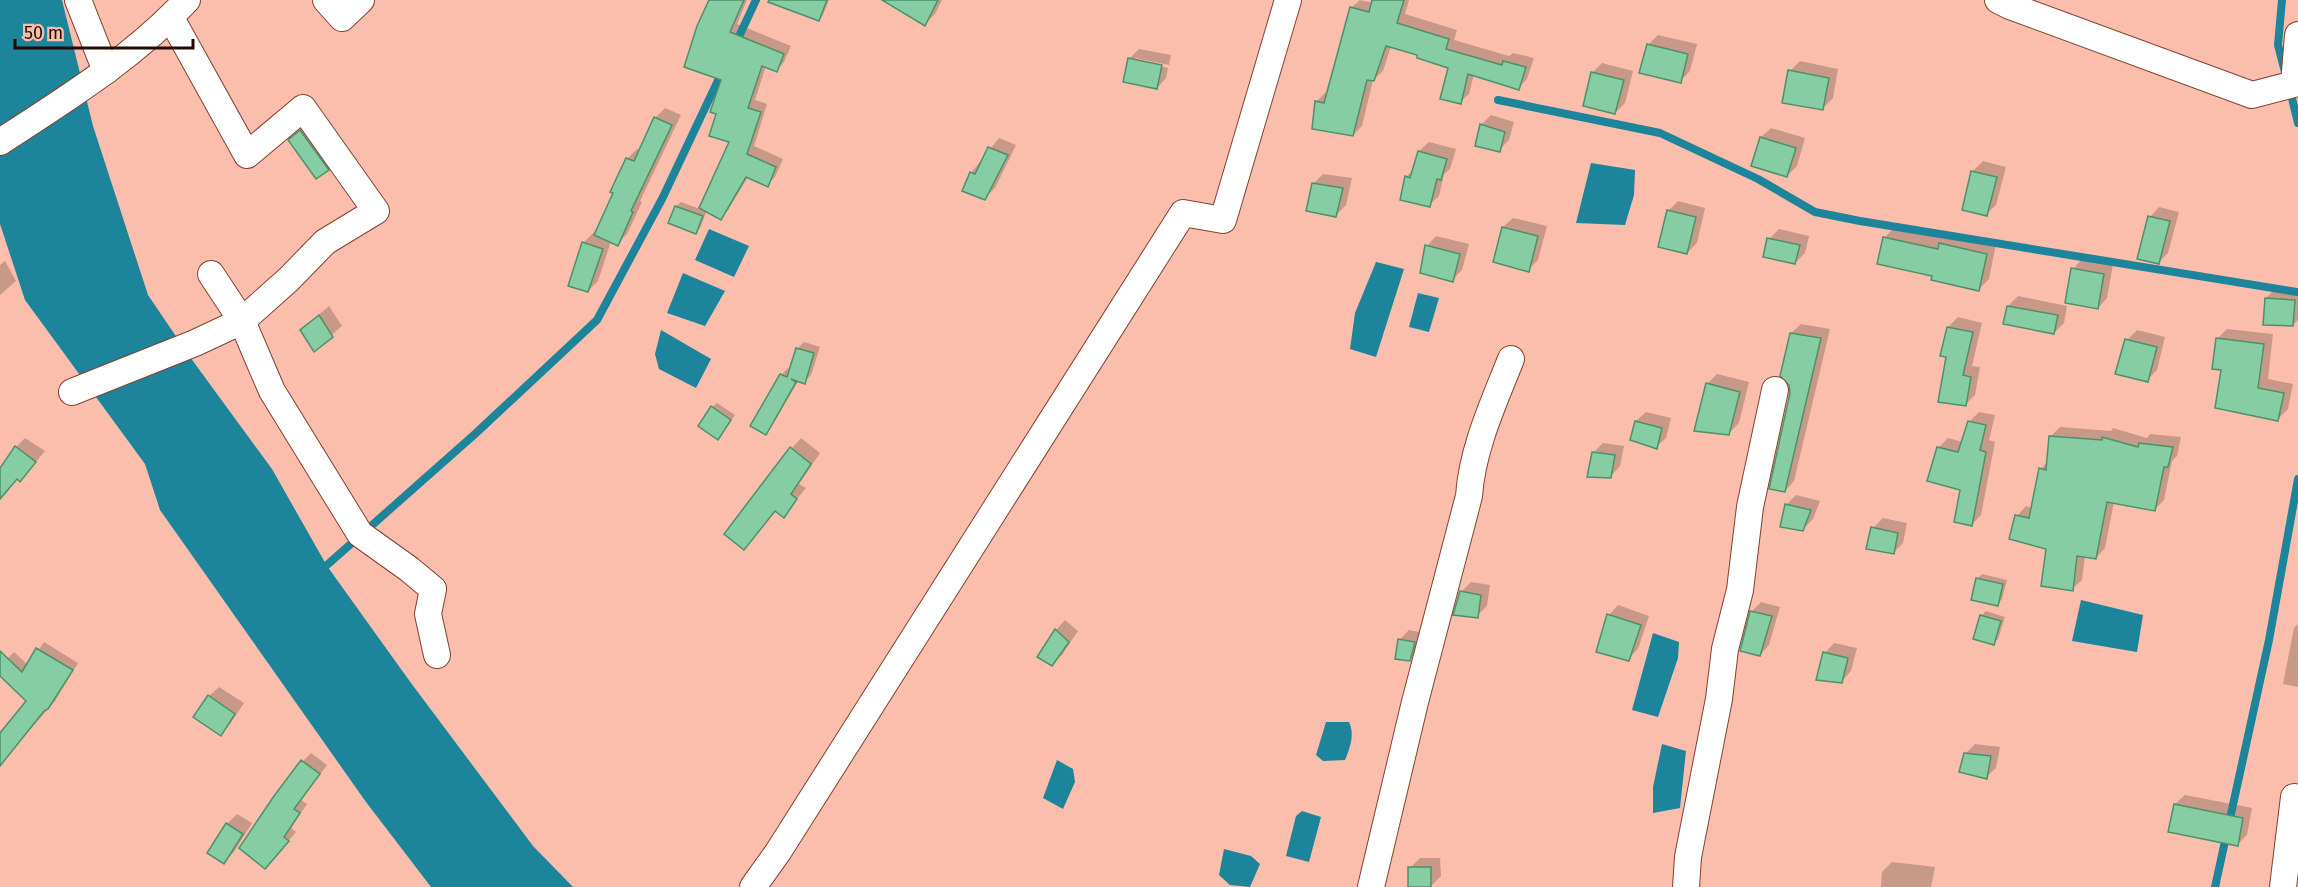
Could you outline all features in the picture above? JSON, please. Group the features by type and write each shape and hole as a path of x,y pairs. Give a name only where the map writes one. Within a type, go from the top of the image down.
{"street":[{"path":"78,0 98,77"},
{"path":"326,0 342,18 361,0"},
{"path":"753,887 778,852 1183,213 1223,220 1288,0"},
{"path":"1998,0 2252,95 2294,84 2298,34"},
{"path":"0,142 98,77 179,9 247,155 303,108 376,211 326,242 242,321 195,343 77,390"},
{"path":"211,274 242,321 272,391 360,534 433,589 428,614 437,655"},
{"path":"1371,887 1402,754 1469,496 1470,472 1494,400 1511,359"},
{"path":"1686,887 1688,857 1719,699 1725,649 1740,590 1750,507 1775,390"},
{"path":"2283,887 2294,797"}],"water":[{"path":"0,0 62,0 93,126 148,295 272,469 327,566 533,846 573,887 431,887 366,802 160,510 145,464 25,300 0,224"},
{"path":"1591,163 1635,170 1634,195 1625,225 1576,223"},
{"path":"709,229 749,246 734,277 695,260"},
{"path":"1376,262 1404,269 1376,357 1350,349 1355,313"},
{"path":"683,273 725,291 705,326 667,313"},
{"path":"1418,293 1439,298 1429,332 1409,327"},
{"path":"661,330 711,359 696,388 659,369 655,354"},
{"path":"2081,600 2143,615 2137,652 2072,641"},
{"path":"1653,633 1679,642 1678,658 1658,717 1632,710"},
{"path":"1326,722 1349,722 1352,736 1345,760 1323,761 1316,755"},
{"path":"1662,744 1686,751 1680,808 1653,813 1653,787"},
{"path":"1057,760 1073,769 1075,782 1063,809 1043,798"},
{"path":"1302,811 1321,817 1309,862 1286,856 1296,816"},
{"path":"1224,849 1251,856 1260,864 1250,887 1230,885 1219,875"}],"building":[{"path":"709,0 744,0 730,32 784,54 777,72 762,66 748,108 761,112 747,154 776,167 768,187 746,177 721,220 699,208 729,142 709,136 716,114 710,112 721,80 684,67 697,26"},
{"path":"769,0 827,0 819,21 768,2"},
{"path":"882,0 938,0 925,26"},
{"path":"1372,0 1404,0 1397,23 1449,39 1446,49 1502,65 1503,61 1526,67 1519,90 1468,74 1461,104 1440,99 1448,68 1417,58 1417,55 1386,46 1374,81 1367,80 1353,136 1312,129 1315,101 1324,103 1350,7 1369,12"},
{"path":"1647,44 1688,54 1681,83 1639,73"},
{"path":"1128,58 1162,65 1157,89 1123,82"},
{"path":"1788,70 1829,78 1823,110 1782,103"},
{"path":"1591,72 1624,80 1615,114 1583,106"},
{"path":"654,117 672,125 631,211 633,212 618,246 594,235 626,158 634,161"},
{"path":"1480,124 1505,132 1500,152 1475,146"},
{"path":"300,130 329,170 316,179 288,140"},
{"path":"1760,137 1796,148 1787,177 1751,166"},
{"path":"988,147 1008,155 985,200 962,191 970,172 975,174"},
{"path":"1418,151 1447,159 1441,180 1437,179 1430,207 1400,200 1405,176 1410,178"},
{"path":"1971,171 1997,177 1987,216 1962,210"},
{"path":"1312,183 1343,188 1336,217 1306,211"},
{"path":"675,206 703,216 696,234 668,223"},
{"path":"1667,210 1696,217 1687,254 1658,247"},
{"path":"2148,216 2170,221 2159,264 2137,259"},
{"path":"1502,227 1538,236 1529,272 1493,262"},
{"path":"1883,237 1938,249 1939,243 1987,254 1979,291 1931,280 1932,276 1877,264"},
{"path":"1767,238 1800,245 1795,264 1763,257"},
{"path":"582,242 603,249 588,292 568,286"},
{"path":"1425,245 1460,254 1453,282 1420,273"},
{"path":"2071,268 2104,274 2098,309 2065,303"},
{"path":"2265,298 2295,300 2293,326 2263,325"},
{"path":"2007,306 2058,315 2054,334 2003,324"},
{"path":"319,315 333,337 314,352 300,330"},
{"path":"1947,327 1973,332 1963,375 1971,377 1966,406 1938,402 1946,357 1940,356"},
{"path":"1790,333 1821,338 1785,492 1769,489 1790,393 1789,385 1780,376"},
{"path":"2216,338 2264,344 2258,388 2284,393 2278,421 2215,408 2221,370 2212,369"},
{"path":"2125,339 2157,347 2148,382 2115,374"},
{"path":"796,348 814,353 805,384 791,379 796,382 766,435 750,426 780,374 787,377"},
{"path":"1706,383 1740,392 1729,435 1694,431"},
{"path":"711,406 731,420 718,440 698,426"},
{"path":"1635,421 1662,428 1657,449 1630,440"},
{"path":"1968,421 1986,425 1980,450 1986,452 1972,526 1954,522 1960,490 1927,481 1937,447 1958,452"},
{"path":"2049,436 2102,440 2102,437 2138,447 2139,443 2173,447 2168,467 2164,467 2155,511 2107,502 2096,559 2077,556 2073,591 2041,586 2046,549 2009,539 2015,515 2029,518 2039,468 2046,470"},
{"path":"15,446 36,462 20,482 17,479 0,499 0,468"},
{"path":"790,447 811,464 791,494 797,499 784,518 775,511 744,550 724,534"},
{"path":"1592,452 1615,455 1611,478 1587,477"},
{"path":"1785,504 1811,510 1803,531 1780,527"},
{"path":"1871,527 1898,533 1894,554 1866,549"},
{"path":"1976,578 2003,584 1998,606 1971,600"},
{"path":"1460,591 1481,595 1478,618 1453,615"},
{"path":"1750,611 1772,616 1760,656 1740,651"},
{"path":"1607,614 1641,625 1629,661 1596,652"},
{"path":"1980,615 2001,621 1994,645 1973,639"},
{"path":"1055,629 1069,642 1052,666 1037,657"},
{"path":"1398,639 1415,642 1410,661 1395,659"},
{"path":"36,648 73,670 48,709 0,766 0,733 26,701 0,676 0,651 22,672"},
{"path":"1823,652 1848,658 1842,683 1816,680"},
{"path":"208,695 235,714 221,736 193,717"},
{"path":"1964,753 1991,756 1987,779 1959,772"},
{"path":"301,760 320,774 294,809 300,813 284,837 289,841 265,869 239,848"},
{"path":"2174,804 2243,818 2238,846 2168,832"},
{"path":"226,823 243,834 224,864 207,853"},
{"path":"1408,867 1431,867 1431,887 1408,887"}],"waterway":[{"path":"735,45 756,0"},
{"path":"2282,0 2278,45 2285,72"},
{"path":"327,565 475,434 597,320 662,199 722,72"},
{"path":"2290,90 2298,123"},
{"path":"1498,100 1660,133 1758,179 1815,212 2297,292"},
{"path":"2215,887 2269,640 2298,479"}]}
